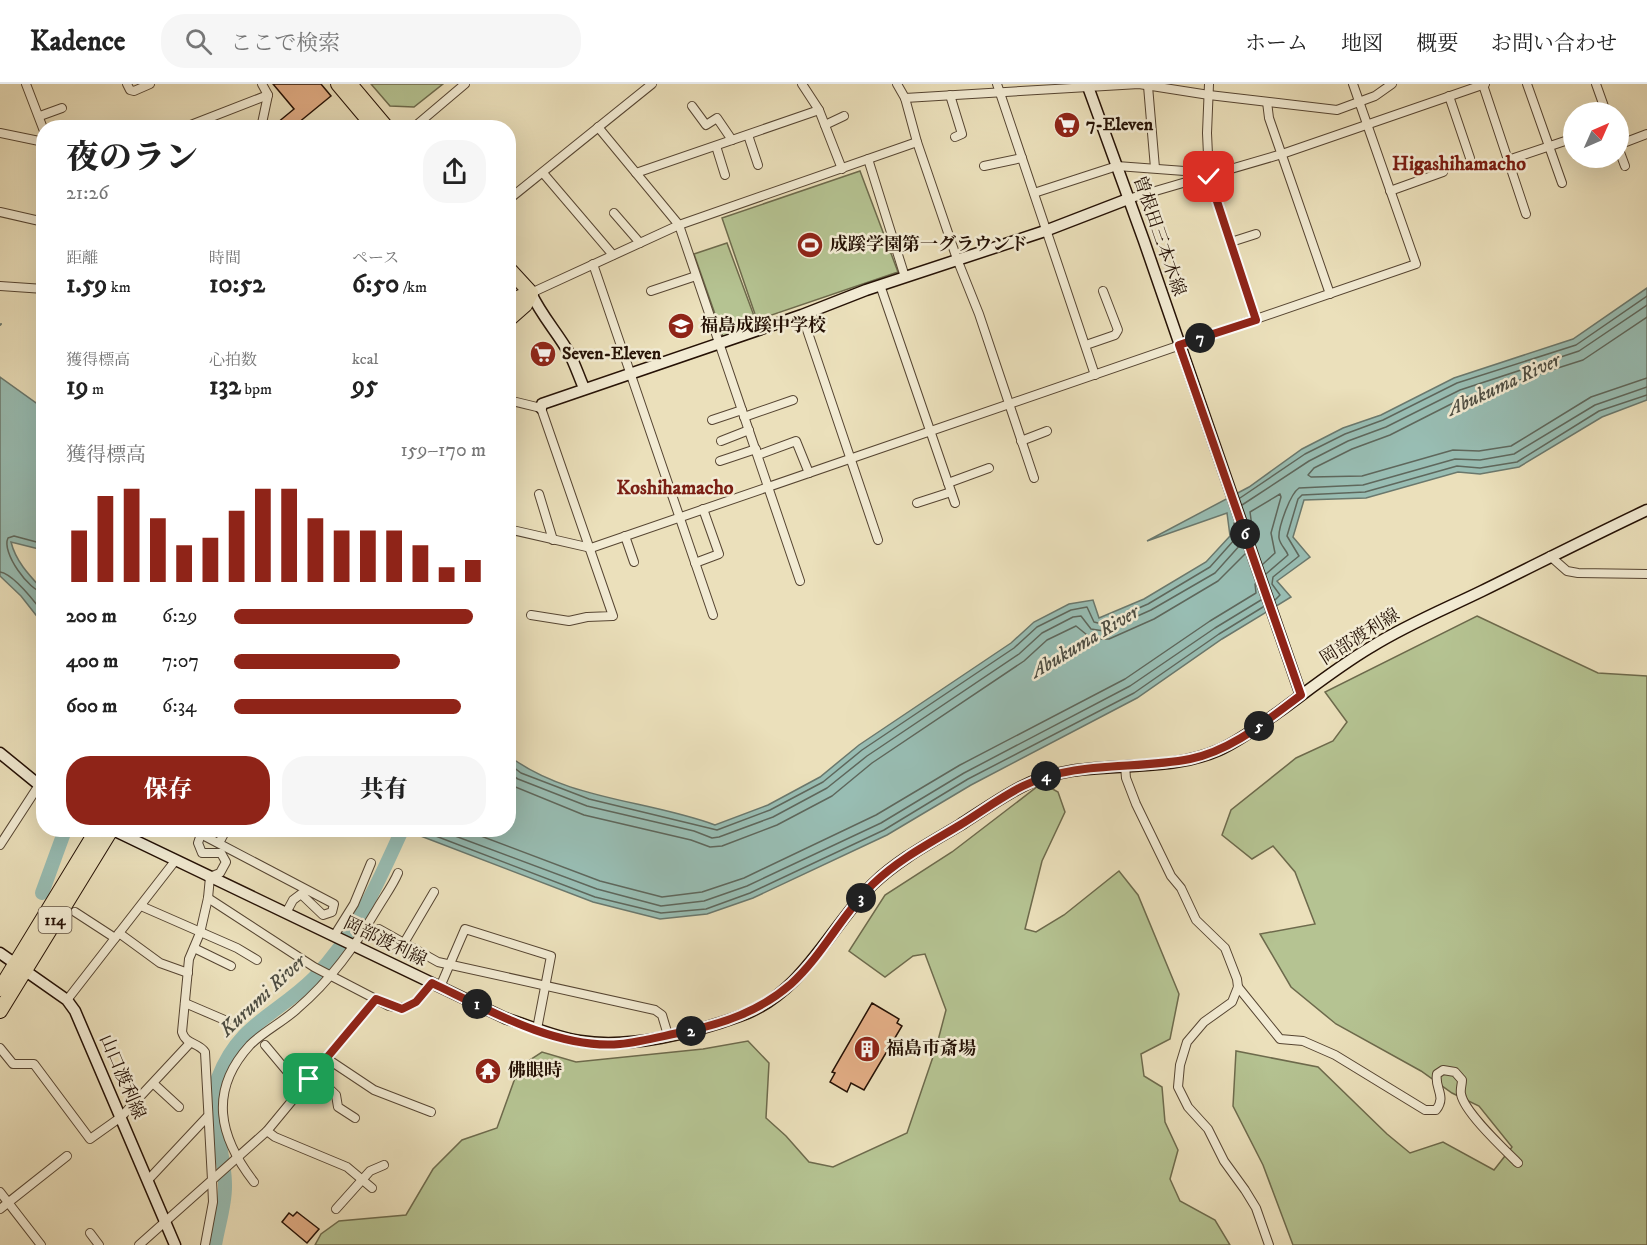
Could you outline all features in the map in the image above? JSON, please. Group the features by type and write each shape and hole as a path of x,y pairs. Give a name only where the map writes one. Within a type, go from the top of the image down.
{"highway":[{"path":"338,84 368,120"},
{"path":"350,84 380,120"},
{"name":"114","path":"0,1011 20,967 93,837"},
{"name":"114","path":"0,989 20,967 107,837"}],"main road":[{"name":"曽根田三本木線","path":"1088,86 1301,695"},
{"path":"541,408 542,404 584,388 720,344 880,285 1045,231 1128,199"},
{"path":"518,298 540,313 569,354 584,388"},
{"name":"岡部渡利線","path":"126,837 505,1018 537,1029 578,1041 619,1044 708,1027 740,1017 766,1003 792,982 816,957 872,885 886,873 914,852 1020,788 1058,772 1191,759 1218,751 1251,732 1361,652 1393,633 1647,510"},
{"path":"0,753 36,783"},
{"name":"山口渡利線","path":"0,953 66,1000 82,1026 175,1245"}],"street":[{"path":"26,84 41,120"},
{"path":"127,84 130,90 134,91 150,84"},
{"path":"262,84 268,95 263,120"},
{"path":"422,120 465,84"},
{"path":"516,191 543,173 652,84"},
{"path":"802,84 819,110 842,169"},
{"path":"997,84 1095,375"},
{"path":"1209,84 1207,133 1209,177 1256,320"},
{"path":"516,531 591,548 1416,264 1353,84"},
{"path":"905,98 1088,86 1148,86 1337,110 1381,93 1392,84"},
{"path":"1527,84 1562,183"},
{"path":"1596,84 1602,102"},
{"path":"901,85 917,142 957,260 979,314 1034,478"},
{"path":"1128,199 1282,154 1484,85 1526,214"},
{"path":"1148,86 1155,168"},
{"path":"204,120 268,95"},
{"path":"950,95 962,134 955,137"},
{"path":"1449,96 1470,159"},
{"path":"1268,102 1269,118 1330,294"},
{"path":"692,106 706,125 717,118 732,140"},
{"path":"40,116 62,108"},
{"path":"636,173 819,110"},
{"path":"825,125 844,116"},
{"path":"598,127 679,225 800,581"},
{"path":"0,133 36,140"},
{"path":"1629,141 1647,134"},
{"path":"748,135 758,165"},
{"path":"518,298 679,225 917,142"},
{"path":"1508,160 1563,142"},
{"path":"716,146 725,175"},
{"path":"984,166 1022,158"},
{"path":"868,159 905,277"},
{"path":"1034,193 1117,166 1198,172 1209,177"},
{"path":"1390,190 1443,172"},
{"path":"543,173 613,255"},
{"path":"0,212 36,220"},
{"path":"614,213 640,243"},
{"path":"1231,242 1256,234"},
{"path":"593,264 713,615"},
{"path":"651,291 696,276"},
{"path":"880,285 955,503"},
{"path":"0,286 36,288"},
{"path":"1086,345 1115,335 1118,330 1103,291"},
{"path":"802,315 878,540"},
{"path":"711,420 793,400"},
{"path":"516,402 541,408 613,616 587,617 569,621 531,615"},
{"path":"721,441 749,430"},
{"path":"1021,441 1047,431"},
{"path":"720,461 796,441 809,473"},
{"path":"948,483 989,468"},
{"path":"917,503 951,492"},
{"path":"539,494 553,540"},
{"path":"695,563 719,554 704,509"},
{"path":"625,536 634,562"},
{"path":"1551,556 1567,571 1647,574"},
{"path":"1125,766 1126,778 1136,804 1171,876 1181,888 1192,914 1227,951 1238,987 1280,1039 1303,1041 1335,1055 1425,1110 1436,1110 1441,1102 1442,1097 1436,1080 1437,1074 1443,1070 1455,1072 1462,1080 1460,1090 1464,1102 1478,1122 1518,1163"},
{"path":"0,845 36,794"},
{"path":"197,837 202,853 222,853 226,862 220,873 210,877 200,933 188,973 182,1032 185,1040 205,1052 213,1202 205,1245"},
{"path":"207,837 334,904 332,912 323,915 302,894 293,900 286,913"},
{"path":"219,843 222,837"},
{"path":"66,1000 175,861"},
{"path":"336,937 354,904 370,863"},
{"path":"254,1182 236,1159 226,1136 223,1120 229,1078 251,1045 296,1010 331,975 354,947 398,873"},
{"path":"404,943 434,892"},
{"path":"208,898 314,967 376,999 402,1009 416,1002 436,985 451,965 465,929 551,956 537,1029"},
{"path":"141,906 237,948 257,960"},
{"path":"75,912 160,963 188,973"},
{"path":"379,929 438,962 654,1010 662,1015 668,1035"},
{"path":"194,948 231,966"},
{"path":"1238,987 1232,1002 1204,1022 1187,1042 1180,1065 1178,1087 1188,1107 1208,1129 1224,1161 1256,1208 1269,1245"},
{"path":"139,1245 267,1131 376,999"},
{"path":"185,1004 227,1021"},
{"path":"0,1048 13,1064 34,1064 90,1139 121,1117 190,1043"},
{"path":"265,1045 301,1088"},
{"path":"327,1058 374,1090 430,1112"},
{"path":"314,1074 336,1095 338,1107 355,1118"},
{"path":"154,1084 179,1107"},
{"path":"148,1180 207,1117"},
{"path":"267,1131 275,1137 347,1167 372,1188"},
{"path":"0,1209 67,1156"},
{"path":"336,1209 375,1167 384,1165"},
{"path":"0,1192 41,1245"},
{"path":"90,1233 99,1245"}],"green space":[{"path":"371,84 443,84 414,107 390,106"},
{"name":"成蹊学園第一グラウンド","path":"860,171 898,272 757,320 722,218"},
{"path":"727,243 757,324 723,337 694,254"},
{"path":"1477,616 1598,673 1647,676 1647,1245 1293,1245 1263,1165 1233,1106 1236,1051 1318,1067 1387,1134 1410,1153 1443,1142 1494,1170 1512,1147 1479,1106 1452,1093 1421,1071 1336,1024 1291,987 1260,934 1315,924 1295,872 1273,846 1252,859 1222,835 1231,810 1296,758 1333,741 1347,722 1325,692"},
{"path":"1042,783 1058,792 1065,812 1042,861 1025,929 1036,932 1064,915 1119,871 1138,895 1179,994 1170,1039 1141,1054 1144,1076 1162,1087 1165,1122 1178,1150 1170,1179 1180,1201 1215,1220 1230,1245 315,1245 321,1234 339,1221 406,1215 433,1169 462,1140 497,1128 519,1067 542,1052 576,1062 703,1049 748,1041 769,1063 766,1118 809,1162 833,1167 907,1133 936,1048 946,1010 925,954 913,956 885,977 849,951 885,895 952,852"}],"water":[{"name":"Abukuma River","path":"1647,288 1647,400 1602,417 1519,467 1480,474 1458,472 1366,498 1304,500 1293,537 1310,557 1277,581 1291,597 1222,639 1137,698 971,785 887,835 753,898 707,914 660,919 593,902 423,837 516,837 516,761 532,771 582,791 715,825 768,805 820,777 859,745 1011,643 1034,622 1069,604 1093,600 1099,618 1144,599 1206,562 1230,536 1227,513 1147,541 1249,487 1302,449 1343,428 1381,415 1454,378 1573,339"},
{"path":"0,377 36,403 36,548 11,542 20,562 36,583 36,615 21,596 0,576"}],"building":[{"path":"273,84 321,84 331,96 302,120 281,120 294,109"},
{"name":"7-Eleven","path":"1069,114 1076,133 1065,137 1058,118"},
{"name":"福島市斎場","path":"872,1003 899,1019 897,1023 902,1026 864,1090 851,1083 847,1092 830,1082 835,1073 832,1072"},
{"path":"297,1212 319,1229 307,1243 282,1222 289,1213 293,1216"}],"waterway":[{"path":"42,893 62,837"},
{"name":"Kurumi River","path":"215,1245 225,1194 214,1105 218,1078 227,1059 248,1032 300,991 329,962 342,945 374,889 399,837"}],"place":[{"name":"7-Eleven","path":"1067,125"},
{"name":"成蹊学園第一グラウンド","path":"810,245"},
{"name":"福島成蹊中学校","path":"681,326"},
{"name":"Seven-Eleven","path":"543,354"},
{"name":"福島市斎場","path":"867,1049"},
{"name":"佛眼時","path":"488,1071"}],"district":[{"name":"Higashihamacho","path":"1459,164"},
{"name":"Koshihamacho","path":"675,488"}],"route":[{"path":"309,1079 376,999 389,1006 407,1008 416,1002 432,983 505,1018 548,1034 600,1044 619,1044 668,1035 708,1027 740,1017 759,1008 792,982 816,957 837,927 872,885 902,860 1020,788 1058,772 1094,767 1153,764 1191,759 1218,751 1251,732 1301,695 1179,345 1256,320 1209,177"}]}
